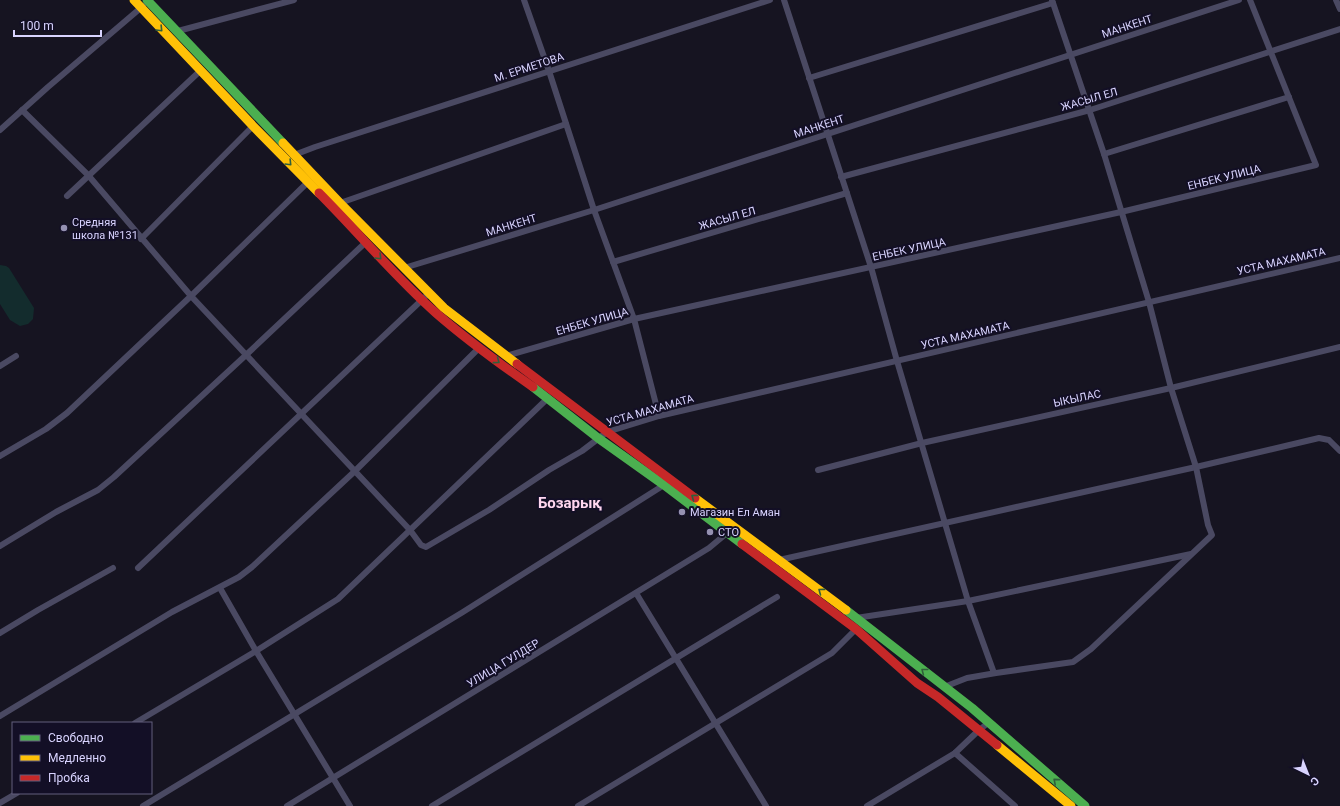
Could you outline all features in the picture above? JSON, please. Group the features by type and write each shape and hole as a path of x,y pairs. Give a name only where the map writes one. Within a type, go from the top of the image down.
{"main road":[{"path":"134,0 253,126 294,155 444,308 606,432 856,618 988,723 1085,806"},
{"path":"148,1 178,31 278,145 308,182 365,243 422,300 479,348 548,398 598,438 664,485 856,630 917,683 938,697 1071,806"}],"street":[{"path":"178,31 294,0"},
{"path":"524,0 549,71 594,210 634,319 659,416"},
{"name":"М. ЕРМЕТОВА","path":"294,155 330,142 770,0"},
{"path":"784,0 871,267 897,361 968,601 994,673"},
{"name":"МАНКЕНТ","path":"404,268 594,210 1238,0"},
{"path":"1104,154 1289,97 1250,0"},
{"path":"1336,0 1340,9"},
{"path":"0,130 148,1"},
{"path":"809,78 1053,2 1090,110 1149,302 1171,388 1196,467 1208,524 1212,535 1091,649 1073,662 967,678 944,687"},
{"name":"ЖАСЫЛ ЕЛ","path":"841,176 1090,110 1340,29"},
{"path":"66,196 200,71"},
{"name":"ЕНБЕК УЛИЦА","path":"506,356 634,319 1122,212 1316,165 1289,97"},
{"path":"22,110 88,175 191,296 410,530"},
{"path":"340,203 566,124"},
{"path":"141,239 253,126"},
{"path":"0,456 61,418 191,296 308,182"},
{"name":"ЖАСЫЛ ЕЛ","path":"613,262 847,194"},
{"path":"0,546 56,512 98,490 114,477 365,243"},
{"name":"УСТА МАХАМАТА","path":"410,530 422,545 428,547 489,510 549,470 582,451 606,432 659,416 1340,258"},
{"path":"138,568 429,293"},
{"name":"ЫКЫЛАС","path":"818,470 922,443 1171,388 1340,347"},
{"path":"0,716 172,612 239,577 252,567 355,471 479,348"},
{"path":"0,366 16,356"},
{"path":"137,722 256,651 338,599 548,398"},
{"path":"779,560 945,524 1319,438 1329,440 1340,452"},
{"path":"143,806 463,612 664,485"},
{"name":"УЛИЦА ГУЛДЕР","path":"287,806 636,594 709,548 727,533"},
{"path":"856,618 968,601 1191,554"},
{"path":"0,633 113,568"},
{"path":"220,588 256,651 350,806"},
{"path":"636,594 766,806"},
{"path":"432,806 777,597"},
{"path":"578,806 832,653 856,630"},
{"path":"867,806 955,753 988,723"},
{"path":"955,753 1015,806"},
{"path":"0,803 15,794"}],"green space":[{"path":"0,265 9,268 34,308 33,319 28,324 20,326 10,320 0,304"}],"traffic: fast":[{"path":"147,0 283,143"},
{"path":"533,387 598,438 664,485 742,544"},
{"path":"846,610 972,708 1085,806"}],"traffic: slow":[{"path":"134,0 253,126 319,193"},
{"path":"283,143 444,308 517,364"},
{"path":"695,498 846,610"},
{"path":"997,745 1071,806"}],"traffic: jam":[{"path":"319,193 391,269 436,313 484,352 533,387"},
{"path":"517,364 695,498"},
{"path":"742,544 856,629 917,683 938,697 997,745"}],"place":[{"name":"Средняя школа №131","path":"64,228"},
{"name":"Магазин Ел Аман","path":"682,512"},
{"name":"СТО","path":"710,532"}],"district":[{"name":"Бозарық","path":"570,503"}]}
